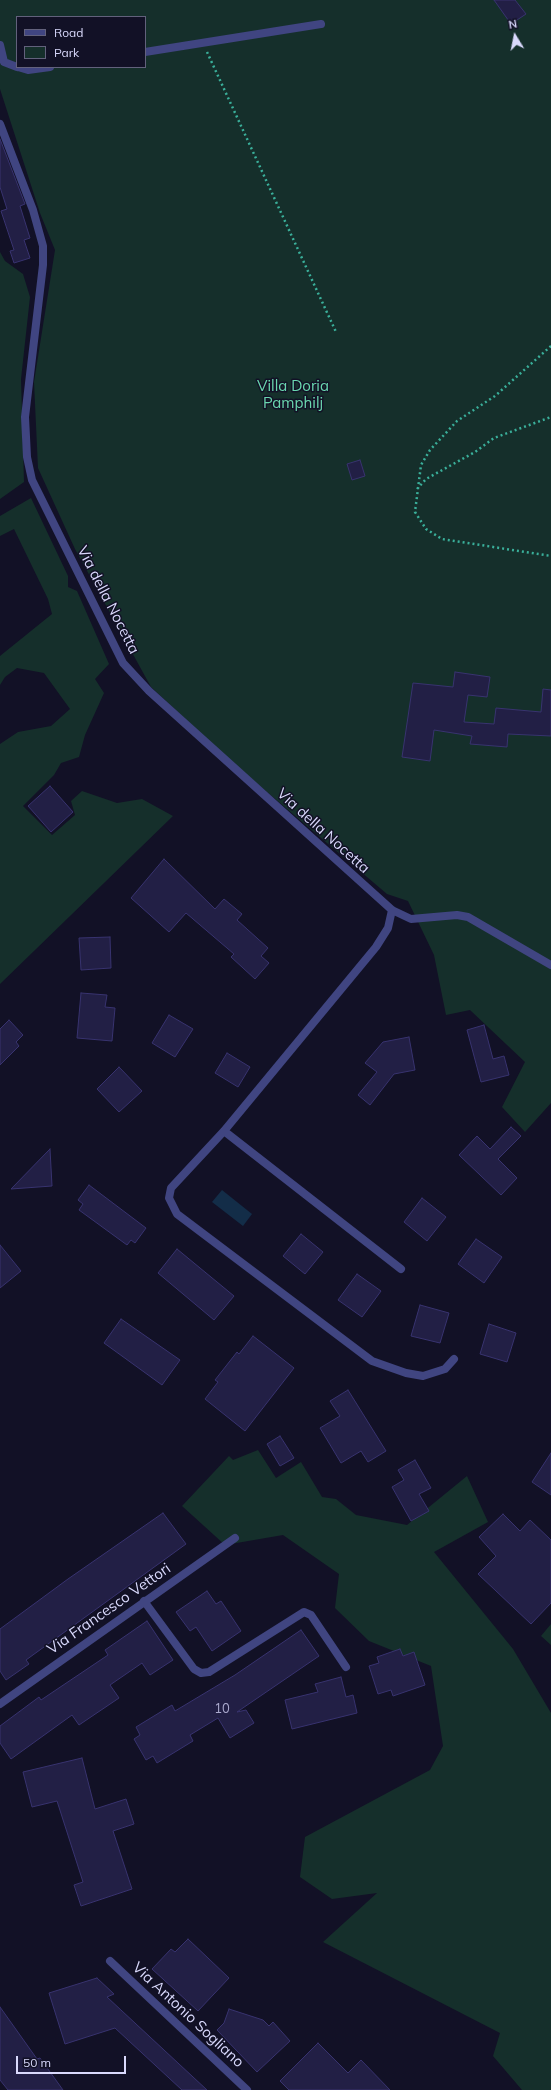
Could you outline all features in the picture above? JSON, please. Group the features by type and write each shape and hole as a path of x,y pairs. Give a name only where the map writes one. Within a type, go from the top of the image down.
{"street":[{"path":"146,52 322,24"},
{"path":"0,45 4,62 16,67"},
{"path":"21,68 28,70 43,68"},
{"name":"Via della Nocetta","path":"0,124 33,210 43,246 43,265 25,411 29,469 34,484 122,663 149,691 392,910 411,919 451,915 468,917 551,965"},
{"path":"392,910 388,928 376,947 224,1131 172,1188 170,1203 177,1214 372,1361 406,1373 423,1376 445,1369 454,1359"},
{"path":"224,1131 401,1269"},
{"name":"Via Francesco Vettori","path":"0,1704 235,1538"},
{"path":"144,1601 194,1669 201,1673 209,1672 304,1612 311,1615 346,1667"},
{"name":"Via Antonio Sogliano","path":"110,1961 247,2090"}],"path":[{"path":"203,43 336,332"},
{"path":"551,346 495,396 453,426 430,450 421,465 415,512 420,523 433,534 442,539 551,556"},
{"path":"417,489 426,479 475,452 494,438 551,416"}],"green space":[{"name":"Villa Doria Pamphilj","path":"0,0 551,0 551,1103 525,1132 502,1107 525,1062 470,1010 446,1015 434,955 408,901 387,894 234,764 151,687 75,549 38,468 34,382 55,250 40,213 0,89"},
{"path":"0,252 5,261 23,274 30,297 21,379 24,482 0,499"},
{"path":"31,498 68,576 68,587 77,591 109,664 95,679 104,693 85,735 79,757 61,763 54,775 23,806 52,835 75,815 71,801 82,791 117,803 142,799 173,816 0,984 0,744 18,732 51,726 70,709 44,673 17,668 5,677 0,685 0,656 52,614 48,599 14,529 0,536 0,516"},
{"path":"258,1450 276,1478 301,1462 322,1497 336,1499 356,1515 407,1525 467,1476 488,1522 434,1552 513,1649 551,1713 551,2090 522,2090 493,2056 500,2033 323,1942 377,1893 332,1899 300,1877 305,1837 430,1770 443,1746 431,1666 369,1641 335,1608 339,1574 283,1535 225,1545 182,1506 229,1456 233,1460"},
{"path":"551,1624 551,1645 541,1636"}],"water":[{"path":"222,1190 252,1214 243,1226 212,1202"}],"building":[{"path":"494,0 515,0 526,14 511,24"},
{"path":"0,139 25,204 20,206 30,238 24,240 30,258 14,263 10,251 14,250 1,211 7,209 0,187"},
{"path":"360,460 365,476 352,480 347,464"},
{"path":"455,672 490,677 487,697 468,695 464,722 494,724 496,708 541,712 543,689 551,690 551,736 508,734 507,747 470,744 472,736 434,730 430,761 402,757 413,683 453,687"},
{"path":"50,786 73,812 51,832 28,806"},
{"path":"164,859 215,909 224,899 242,914 237,920 268,948 261,956 269,963 255,979 231,957 234,954 186,913 169,932 131,898"},
{"path":"110,937 111,968 81,970 79,938"},
{"path":"81,993 107,995 105,1007 115,1008 112,1041 77,1038"},
{"path":"169,1015 193,1029 175,1057 152,1043"},
{"path":"9,1020 23,1035 16,1042 19,1046 0,1065 0,1029"},
{"path":"484,1025 493,1059 504,1056 509,1075 481,1082 467,1030"},
{"path":"409,1037 415,1070 394,1074 370,1105 358,1095 377,1072 365,1063 383,1042"},
{"path":"227,1053 250,1067 238,1087 215,1073"},
{"path":"119,1067 142,1091 119,1112 97,1089"},
{"path":"511,1127 521,1136 498,1159 517,1178 501,1195 459,1155 477,1136 490,1149"},
{"path":"50,1149 52,1186 11,1189"},
{"path":"89,1185 146,1228 135,1243 131,1240 127,1245 79,1210 83,1204 78,1200"},
{"path":"422,1198 446,1217 427,1241 404,1222"},
{"path":"301,1234 323,1252 305,1274 283,1256"},
{"path":"476,1239 502,1257 484,1283 458,1264"},
{"path":"0,1245 21,1271 0,1288"},
{"path":"177,1249 234,1296 214,1320 158,1273"},
{"path":"357,1274 381,1291 362,1317 338,1300"},
{"path":"420,1305 449,1313 440,1343 411,1336"},
{"path":"121,1319 180,1360 162,1385 104,1343"},
{"path":"489,1324 516,1333 507,1362 480,1354"},
{"path":"253,1336 294,1368 245,1431 205,1399 218,1382 215,1380 237,1352 239,1354"},
{"path":"348,1390 386,1451 368,1462 361,1451 341,1463 320,1428 340,1416 330,1401"},
{"path":"280,1436 294,1458 280,1466 267,1444"},
{"path":"551,1453 551,1495 532,1482"},
{"path":"415,1460 431,1488 419,1494 429,1511 411,1521 392,1487 404,1480 398,1470"},
{"path":"163,1513 186,1544 26,1660 29,1664 6,1680 0,1671 0,1629 68,1579"},
{"path":"503,1514 520,1531 530,1520 551,1540 551,1603 531,1624 478,1574 496,1556 479,1537"},
{"path":"207,1591 216,1604 221,1601 241,1631 212,1651 196,1627 190,1631 176,1612"},
{"path":"147,1621 173,1660 150,1675 142,1663 110,1685 119,1698 79,1725 72,1715 11,1759 0,1743 0,1726 39,1697 41,1700 108,1655 105,1650"},
{"path":"301,1630 319,1656 237,1712 246,1710 254,1723 230,1738 218,1718 190,1735 193,1741 157,1763 153,1756 146,1760 134,1739 140,1735 136,1727 172,1705 175,1711 235,1675"},
{"path":"400,1649 403,1656 414,1652 425,1685 393,1696 391,1690 378,1694 369,1666 379,1663 377,1657"},
{"path":"341,1677 346,1697 353,1695 357,1713 292,1729 285,1700 318,1692 315,1684"},
{"path":"82,1758 95,1809 126,1799 134,1824 113,1831 132,1889 81,1906 74,1885 83,1882 57,1801 32,1807 23,1772"},
{"path":"188,1939 229,1978 198,2011 152,1969 171,1949 175,1952"},
{"path":"97,1978 114,1994 107,1997 207,2090 182,2090 115,2028 65,2044 49,1993"},
{"path":"0,2007 37,2059 40,2058 63,2090 8,2090 0,2080"},
{"path":"229,2009 263,2020 269,2026 273,2022 290,2041 257,2072 217,2030 224,2023"},
{"path":"318,2043 348,2073 361,2060 390,2090 289,2090 280,2081"}]}
